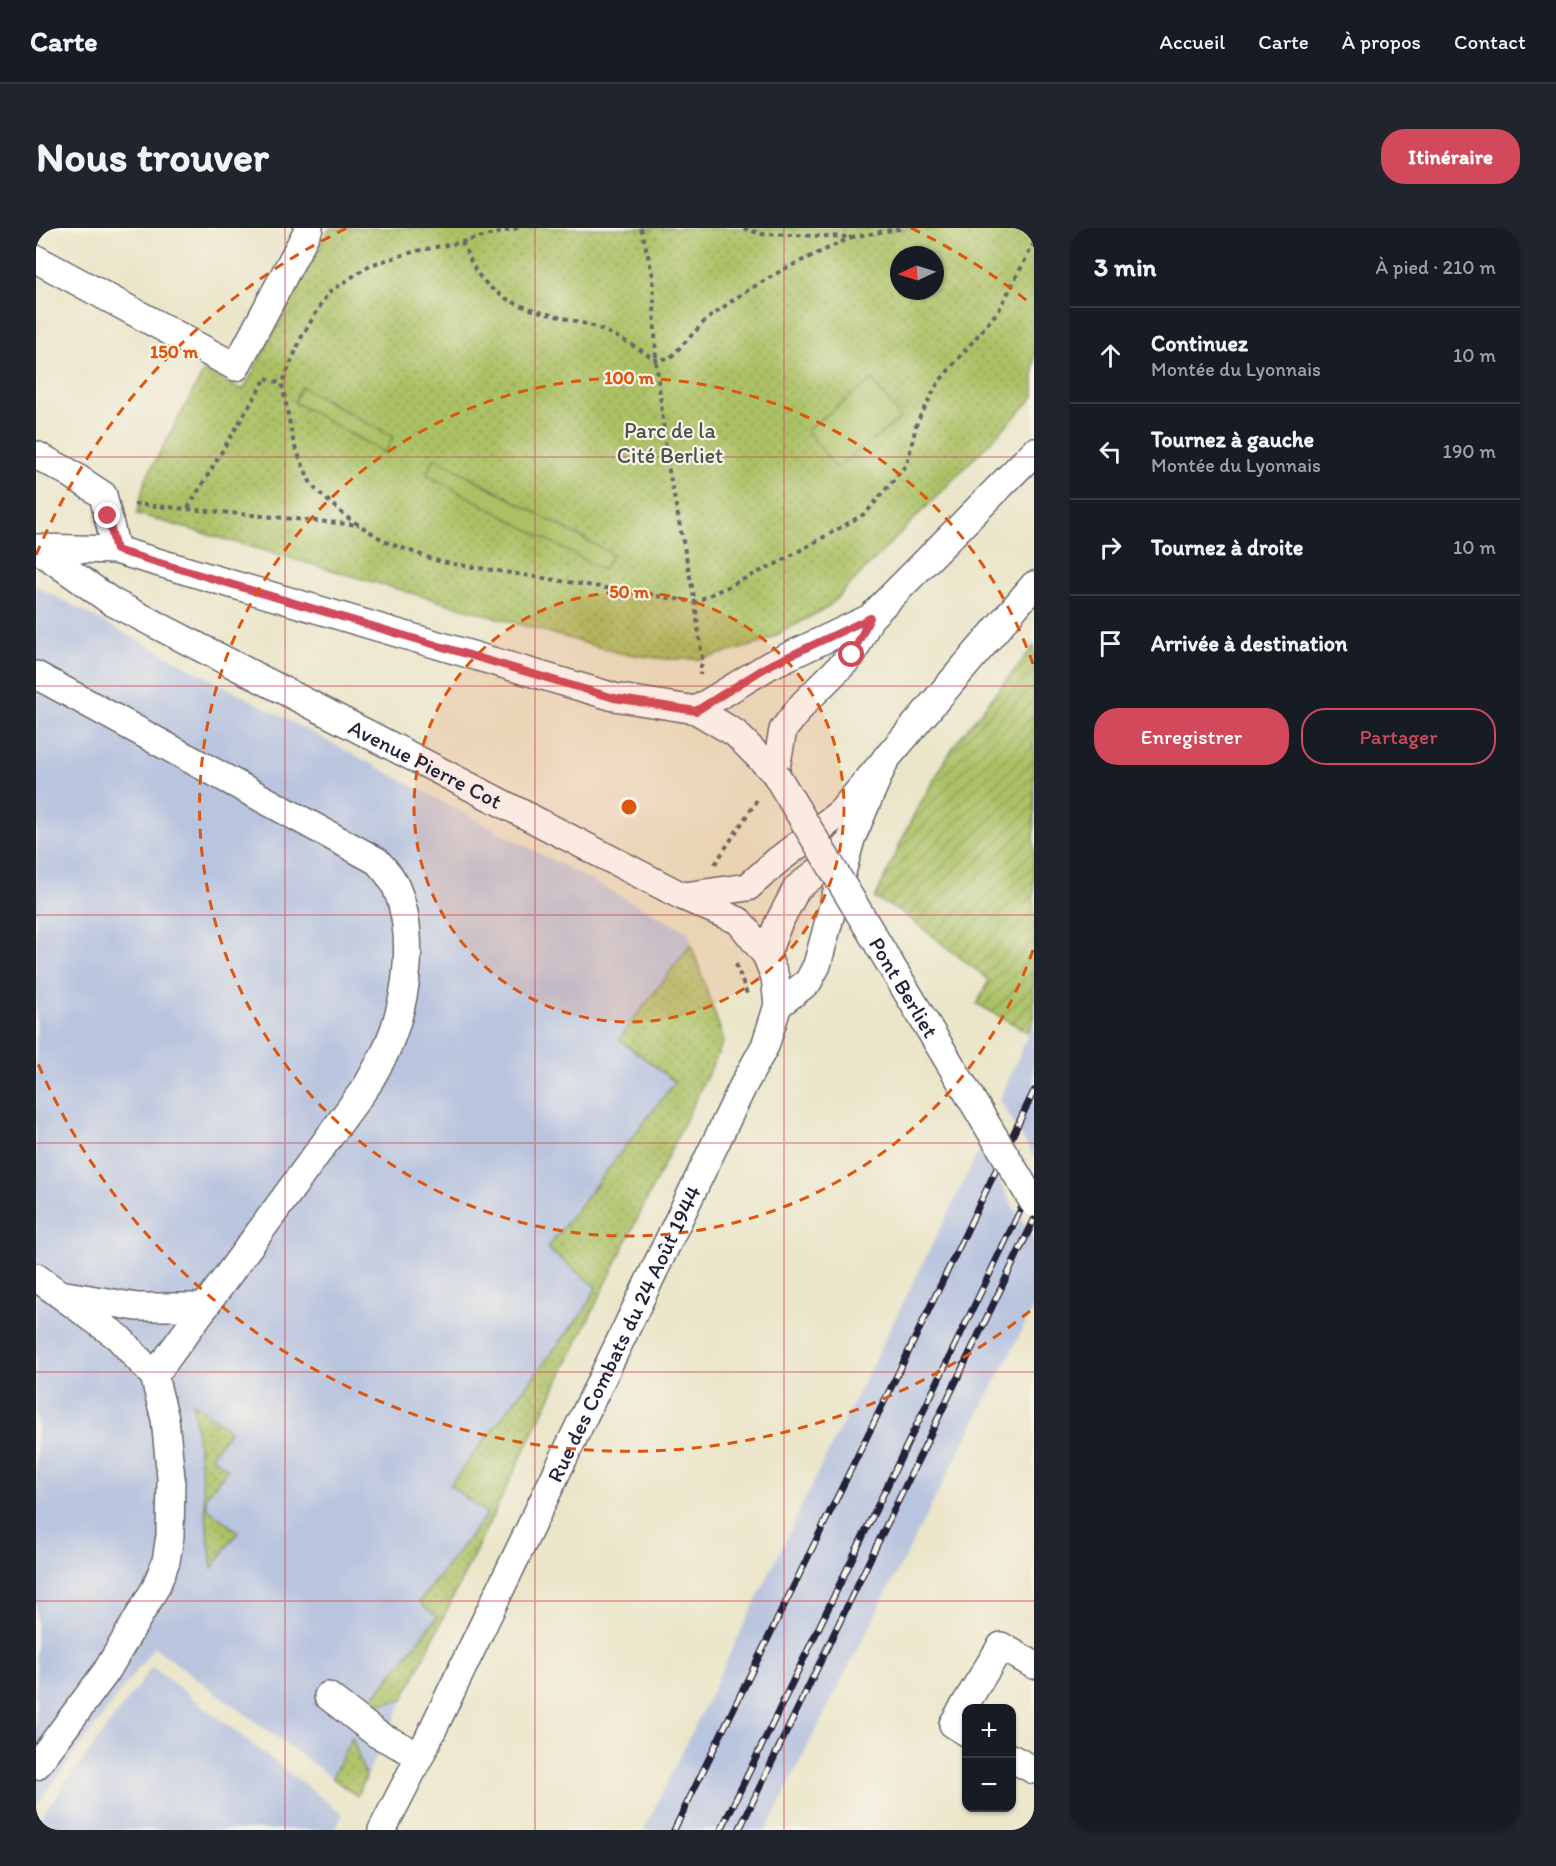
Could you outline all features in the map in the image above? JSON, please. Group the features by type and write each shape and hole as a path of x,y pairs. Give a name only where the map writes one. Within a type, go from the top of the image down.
{"street":[{"path":"36,259 236,367 309,228"},
{"path":"775,773 783,730 804,703 852,655 870,618 1034,452"},
{"path":"36,455 68,472 103,495 116,550"},
{"path":"36,548 116,550 614,698 696,711 770,665 870,618"},
{"name":"Avenue Pierre Cot","path":"36,548 111,602 682,896 739,921 766,955 775,977 778,1005"},
{"path":"682,896 748,887 777,861 840,813 1034,585"},
{"path":"36,675 377,861 393,881 404,913 408,956 402,1001 387,1048 368,1084 154,1376"},
{"name":"Pont Berliet","path":"696,711 735,733 775,773 1034,1203"},
{"path":"778,1005 808,982 817,965 851,839 886,759"},
{"path":"766,955 778,924 797,888 834,859 851,839"},
{"name":"Rue des Combats du 24 Août 1944","path":"382,1830 739,1094 765,1046 778,1005"},
{"path":"36,1277 118,1337 154,1376 165,1419 171,1478 170,1536 166,1561 156,1587 106,1672 36,1766"},
{"path":"60,1294 137,1307 205,1307"},
{"path":"965,1704 1001,1646 1034,1665"},
{"path":"328,1696 377,1734 420,1755"},
{"path":"962,1708 952,1724 962,1730"},
{"path":"1016,1761 1034,1770"}],"path":[{"path":"518,228 416,251 370,265 328,293 302,336 282,384 294,445 312,486 345,516 387,542 441,562 695,602 778,563 866,513 908,464 917,422 938,383 999,310 1034,243"},
{"path":"641,228 653,276 656,360 668,466 695,602 702,659"},
{"path":"744,228 761,234 852,237 904,228"},
{"path":"462,242 481,279 508,301 542,314 595,327 656,360 670,358 706,320 740,295 784,269 852,237"},
{"path":"188,508 266,378"},
{"path":"106,507 140,504 360,525"},
{"path":"716,864 775,773"}],"shaded area":[{"path":"36,586 688,932 724,1041 357,1796 154,1647 36,1806"},
{"path":"1034,1020 1034,1157 1000,1100"},
{"path":"980,1149 1034,1242 1034,1307 805,1751 767,1830 644,1830 820,1469"},
{"path":"152,1667 343,1814 335,1830 36,1830 36,1823"}],"green space":[{"name":"Parc de la Cité Berliet","path":"330,228 1034,228 1034,397 828,607 762,643 702,659 665,659 619,653 137,514 145,480 204,371 243,390"},
{"path":"872,380 901,418 836,468 807,430"},
{"path":"301,387 393,437 385,453 294,402"},
{"path":"435,458 612,554 603,570 426,474"},
{"path":"1034,646 1034,1020 1028,1032 977,1004 989,980 900,911 875,899 914,814 955,744"},
{"path":"691,944 724,1041 403,1700 367,1706 437,1617 419,1602 487,1514 450,1485 584,1311 596,1287 547,1248 675,1082 619,1039"},
{"path":"193,1402 230,1430 211,1456 228,1469 206,1496 207,1508 238,1532 212,1568"},
{"path":"352,1737 366,1778 357,1796 332,1778"}],"railway":[{"path":"674,1830 1034,1091"},
{"path":"721,1830 1034,1182"},
{"path":"739,1830 1034,1220"}],"route":[{"path":"108,516 116,550 614,698 696,711 770,665 870,618 852,655"}]}
